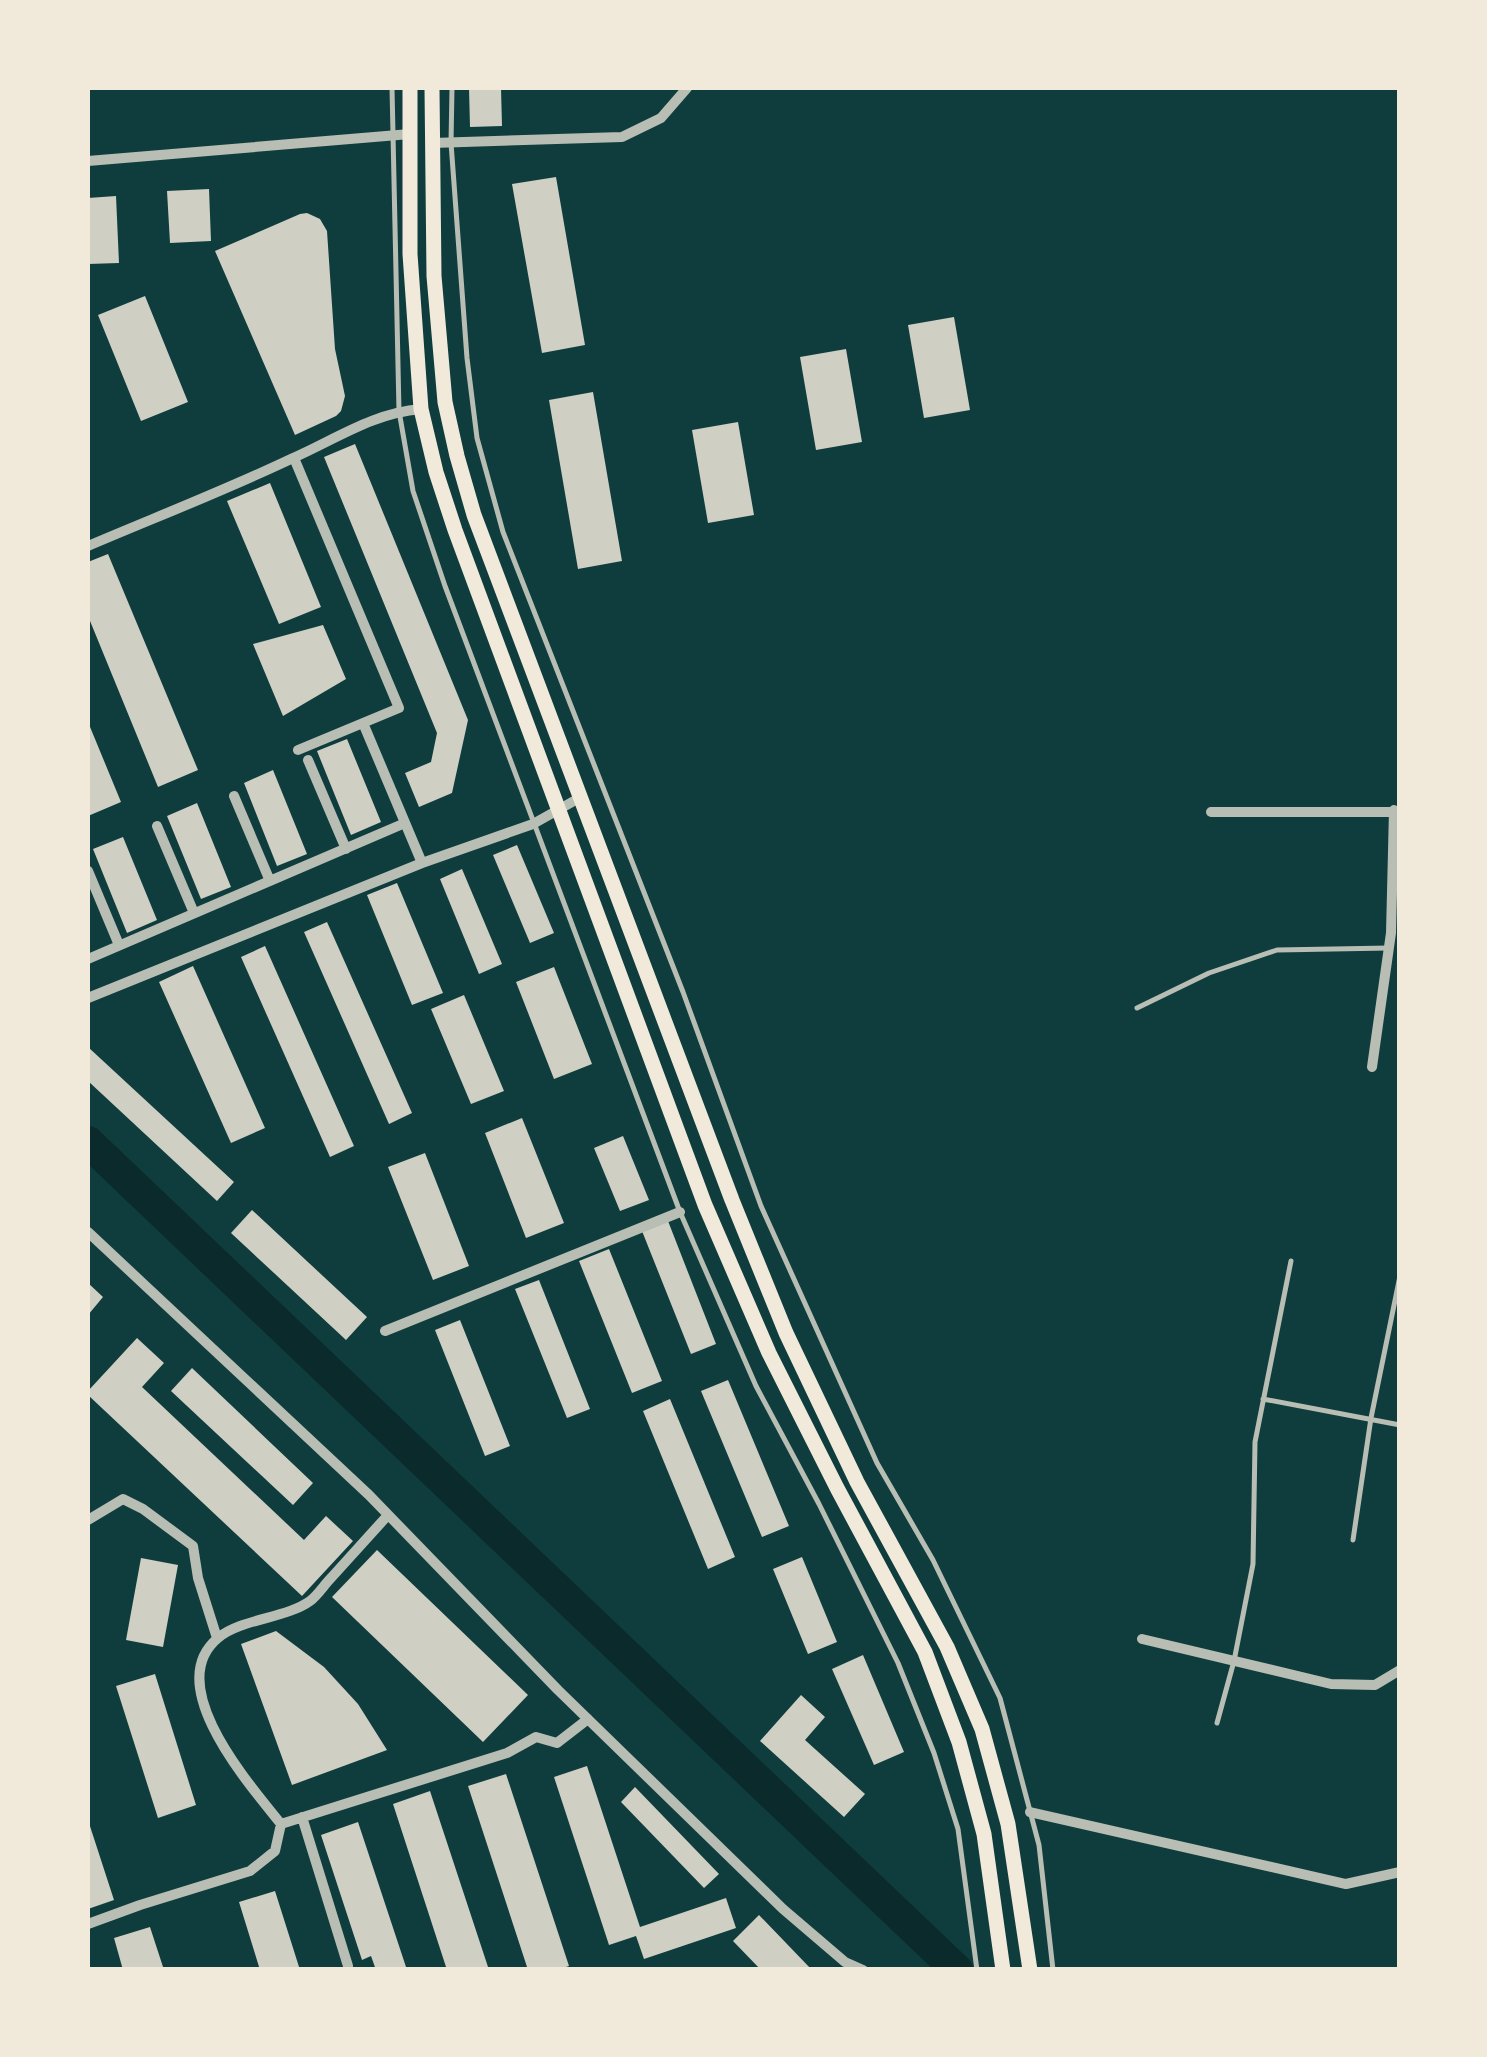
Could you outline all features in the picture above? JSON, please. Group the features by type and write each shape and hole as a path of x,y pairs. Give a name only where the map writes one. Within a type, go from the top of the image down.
{"main road":[{"path":"410,88 410,254 422,410 436,472 706,1204 769,1352 925,1652 959,1742 984,1834 1002,1970"},
{"path":"432,88 434,276 445,402 474,515 732,1200 786,1333 856,1482 947,1647 982,1729 1008,1824 1030,1970"}],"street":[{"path":"433,143 622,137 661,118 687,88"},
{"path":"88,161 410,134"},
{"path":"88,546 294,458 369,420 399,411 422,410"},
{"path":"294,458 398,708 298,750"},
{"path":"363,723 422,863"},
{"path":"308,760 346,849"},
{"path":"234,796 270,881"},
{"path":"88,998 422,863 533,824 582,797"},
{"path":"1211,812 1397,811 1389,948 1372,1068"},
{"path":"88,958 406,823"},
{"path":"157,826 194,913"},
{"path":"88,871 119,945"},
{"path":"385,1331 680,1212"},
{"path":"88,1232 388,1515 783,1910 849,1966 862,1970"},
{"path":"88,1520 123,1499 193,1546 198,1578 217,1638"},
{"path":"281,1824 230,1760 203,1702 198,1685 200,1668 217,1638 309,1602 388,1515"},
{"path":"1142,1639 1331,1684 1375,1686 1400,1670"},
{"path":"281,1824 506,1753 536,1737 557,1743 588,1719"},
{"path":"1030,1812 1346,1884 1400,1872"},
{"path":"302,1817 348,1966"},
{"path":"88,1924 250,1871 275,1852 281,1824"}],"lane":[{"path":"392,88 399,411 413,491 533,824 680,1212 756,1386 898,1663 934,1752 958,1829 977,1970"},
{"path":"452,88 467,358 477,438 503,532 683,992 762,1206 878,1464 932,1560 1000,1698 1039,1845 1053,1970"},
{"path":"1138,1008 1208,973 1276,950 1389,948"},
{"path":"1217,1723 1253,1564 1254,1442 1291,1261"},
{"path":"1353,1540 1371,1418 1400,1276"},
{"path":"1263,1399 1400,1425"}],"building":[{"path":"469,88 501,88 502,126 470,127"},
{"path":"556,177 585,345 542,353 512,184"},
{"path":"209,189 211,241 170,243 167,191"},
{"path":"116,196 119,263 88,264 88,198"},
{"path":"307,213 320,219 327,231 335,349 345,396 336,416 295,435 215,251"},
{"path":"145,296 188,402 141,421 98,315"},
{"path":"954,317 970,410 924,418 908,325"},
{"path":"846,349 862,442 816,450 800,357"},
{"path":"593,392 622,561 578,569 549,400"},
{"path":"738,422 754,515 708,523 692,430"},
{"path":"355,444 468,720 452,793 419,807 405,773 431,762 437,733 324,457"},
{"path":"270,483 321,607 279,624 227,501"},
{"path":"108,554 198,770 158,787 88,616 88,562"},
{"path":"323,625 346,679 283,716 253,644"},
{"path":"88,722 121,802 88,816"},
{"path":"347,739 381,822 351,835 317,751"},
{"path":"273,770 307,854 277,866 244,783"},
{"path":"197,803 231,887 201,899 167,816"},
{"path":"123,837 157,920 127,933 93,849"},
{"path":"517,845 554,933 530,943 493,855"},
{"path":"462,869 502,964 479,974 440,879"},
{"path":"397,883 443,993 412,1005 367,895"},
{"path":"327,922 412,1113 389,1124 304,932"},
{"path":"265,946 354,1146 330,1157 241,957"},
{"path":"193,966 265,1128 231,1143 159,982"},
{"path":"554,967 592,1064 554,1079 516,982"},
{"path":"464,995 504,1091 471,1104 431,1009"},
{"path":"88,1047 234,1182 217,1201 88,1081"},
{"path":"522,1118 564,1223 526,1238 485,1133"},
{"path":"623,1136 649,1200 620,1211 594,1148"},
{"path":"425,1153 469,1266 433,1280 388,1167"},
{"path":"252,1210 367,1317 346,1340 231,1233"},
{"path":"668,1221 716,1344 691,1354 642,1231"},
{"path":"609,1249 662,1381 632,1393 579,1261"},
{"path":"539,1280 590,1409 567,1418 515,1289"},
{"path":"88,1283 103,1297 88,1315"},
{"path":"460,1320 510,1446 485,1456 435,1330"},
{"path":"137,1338 164,1363 142,1387 304,1540 326,1516 353,1541 302,1596 88,1395"},
{"path":"192,1368 313,1483 293,1505 171,1391"},
{"path":"728,1380 789,1526 762,1537 701,1391"},
{"path":"670,1399 735,1557 708,1569 643,1411"},
{"path":"377,1550 528,1695 483,1742 332,1597"},
{"path":"802,1557 837,1642 808,1654 773,1569"},
{"path":"141,1558 178,1565 163,1647 126,1640"},
{"path":"276,1631 324,1667 358,1704 387,1750 292,1785 241,1644"},
{"path":"863,1655 904,1752 874,1765 832,1669"},
{"path":"155,1674 196,1805 158,1818 116,1686"},
{"path":"801,1695 825,1717 805,1740 865,1794 844,1817 760,1741"},
{"path":"587,1766 640,1927 726,1898 736,1928 644,1959 636,1936 609,1945 554,1777"},
{"path":"506,1774 569,1966 557,1970 528,1970 468,1786"},
{"path":"635,1787 719,1874 704,1888 621,1802"},
{"path":"430,1791 489,1970 447,1970 393,1804"},
{"path":"88,1820 114,1900 88,1909"},
{"path":"358,1822 407,1970 376,1970 371,1956 362,1960 321,1835"},
{"path":"275,1891 300,1970 260,1970 239,1902"},
{"path":"759,1915 812,1970 761,1970 733,1941"},
{"path":"150,1927 164,1970 123,1970 114,1938"}],"waterway":[{"path":"88,1142 957,1970"}]}
